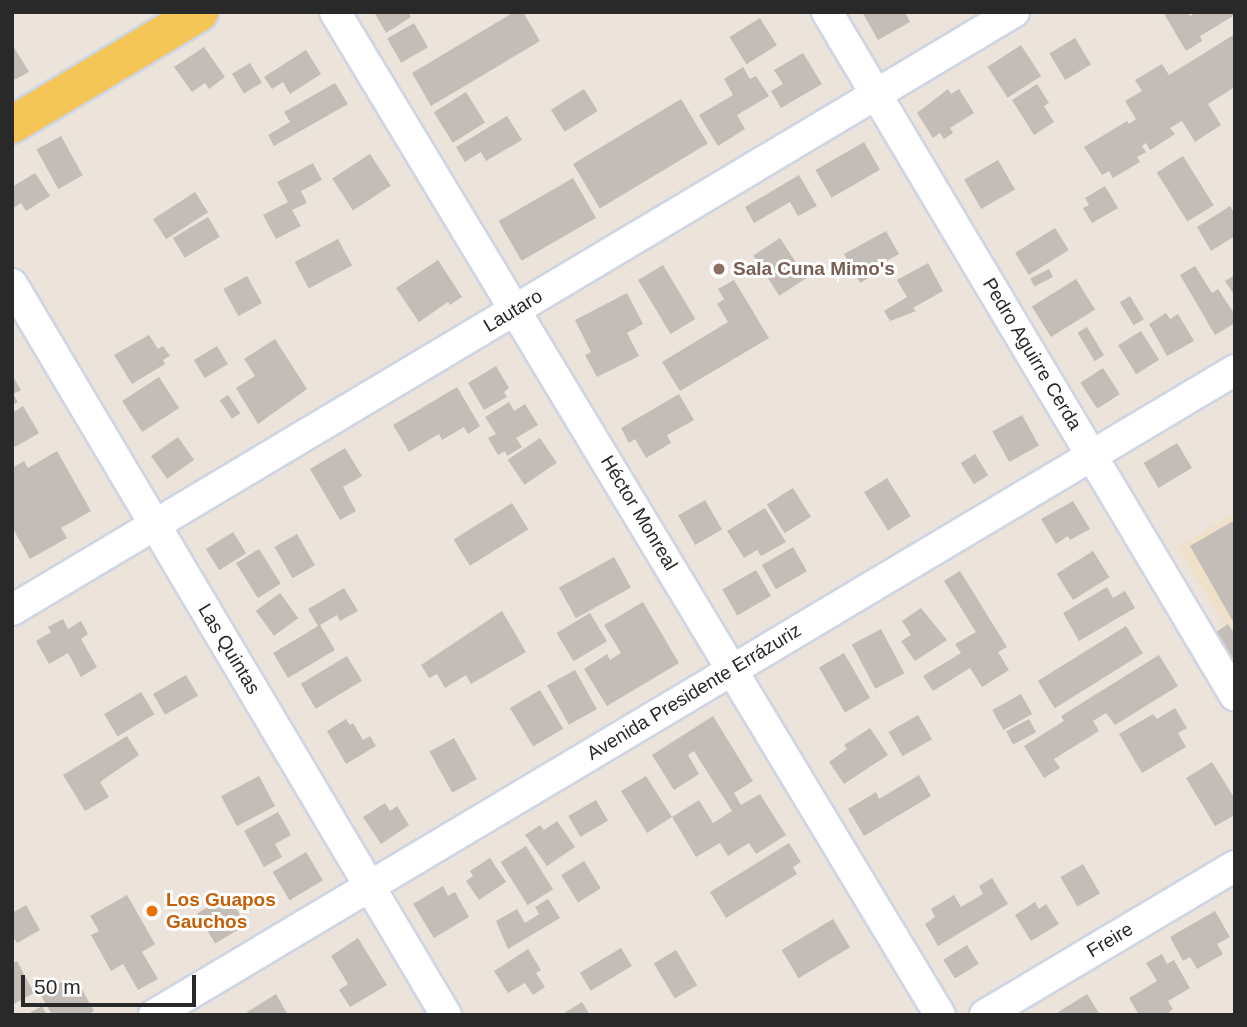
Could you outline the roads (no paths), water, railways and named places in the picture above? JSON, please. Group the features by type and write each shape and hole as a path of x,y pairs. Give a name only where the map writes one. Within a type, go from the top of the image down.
{"main road":[{"path":"12,124 199,12"}],"street":[{"name":"Héctor Monreal","path":"335,12 940,1015"},
{"name":"Pedro Aguirre Cerda","path":"827,12 1235,696"},
{"name":"Lautaro","path":"12,610 1014,12"},
{"name":"Las Quintas","path":"12,284 446,1015"},
{"name":"Avenida Presidente Errázuriz","path":"154,1015 1235,370"},
{"name":"Freire","path":"985,1015 1235,866"}],"place":[{"name":"Sala Cuna Mimo's","path":"719,269"},
{"name":"Los Guapos Gauchos","path":"152,911"}]}
